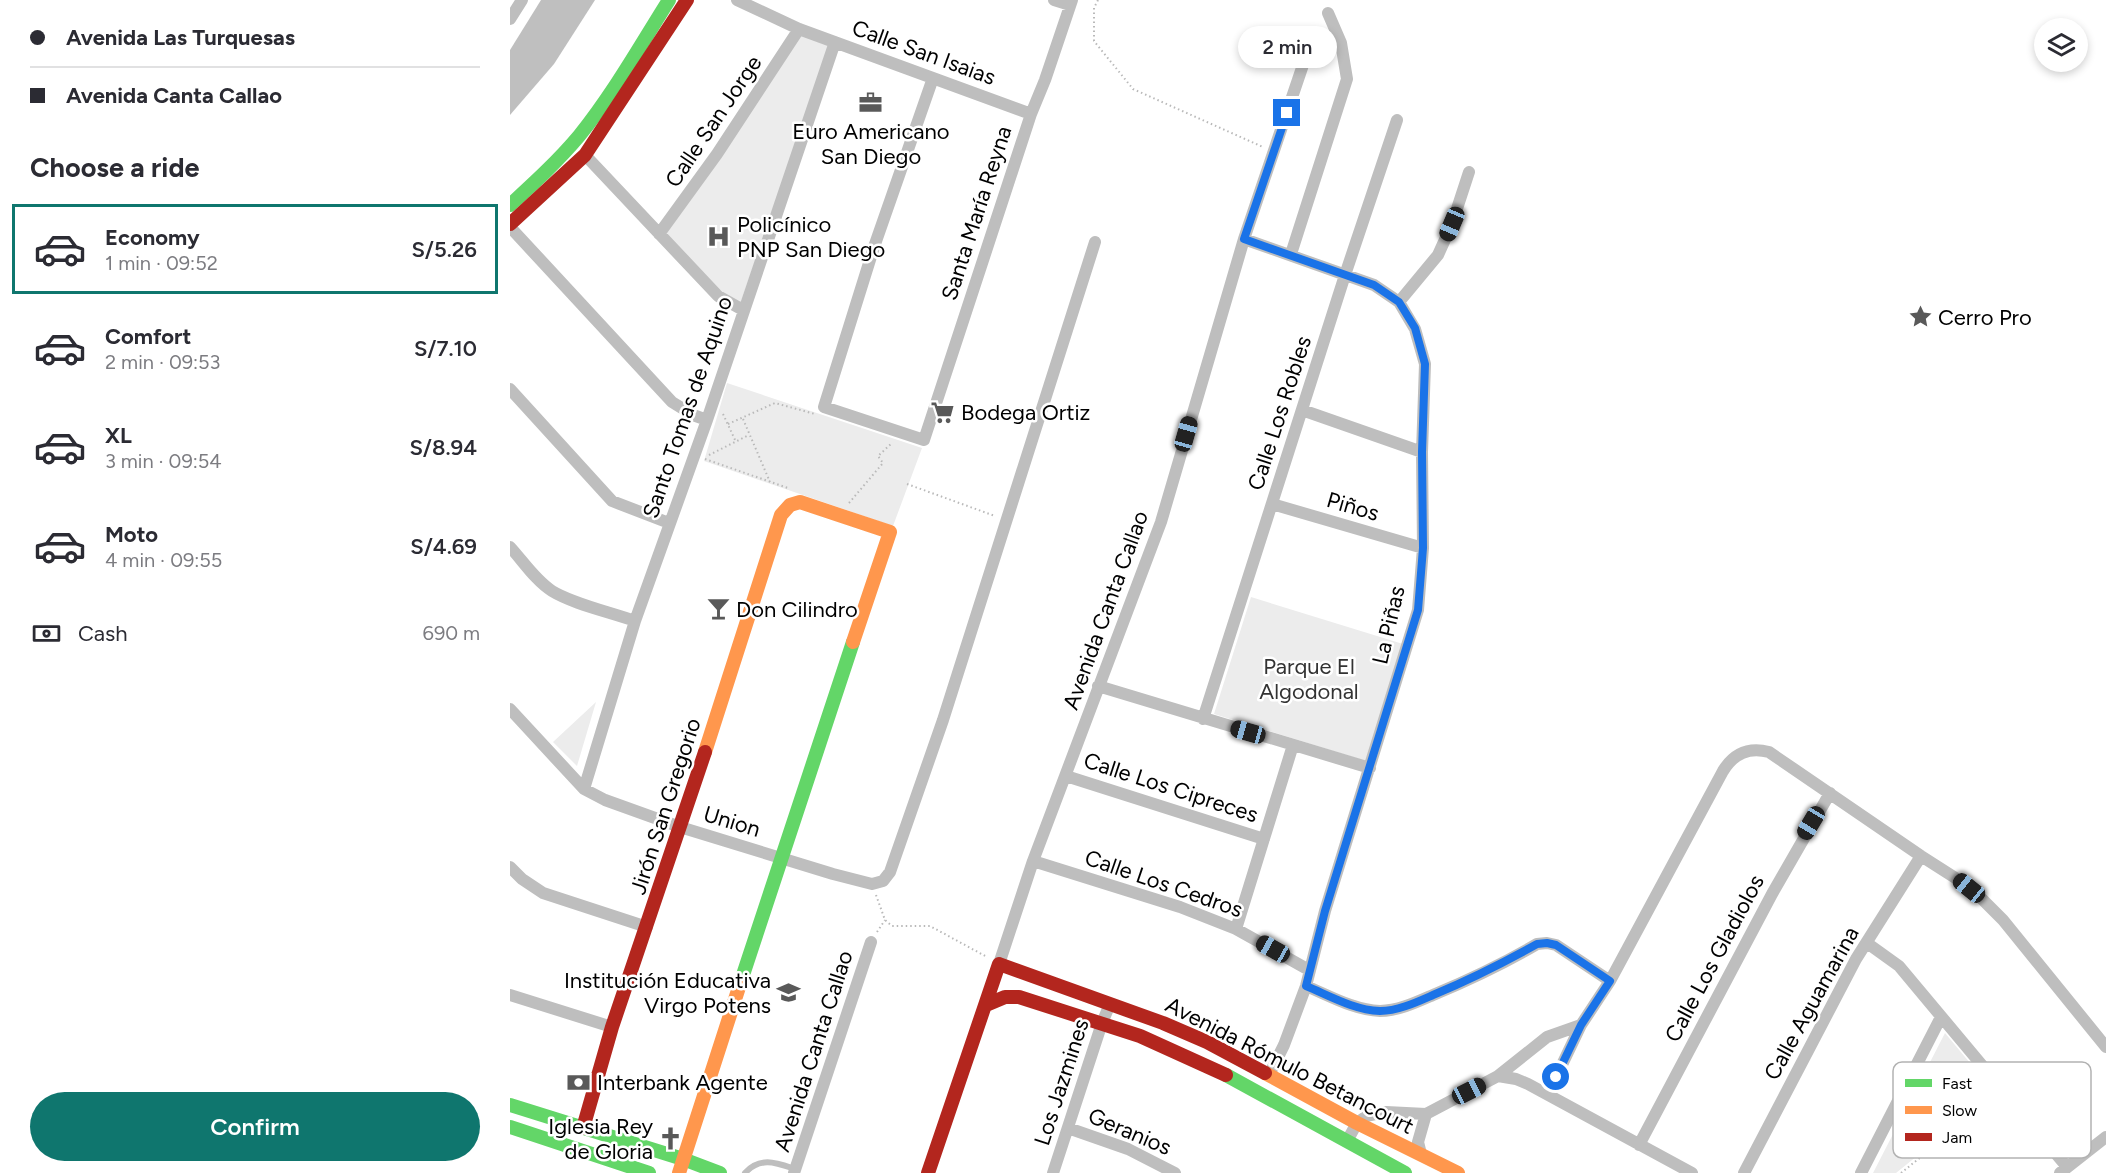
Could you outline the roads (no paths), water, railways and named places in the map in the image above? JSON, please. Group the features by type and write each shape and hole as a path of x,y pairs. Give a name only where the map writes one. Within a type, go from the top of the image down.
{"street":[{"path":"510,19 522,0"},
{"path":"510,205 561,157 580,134 669,0"},
{"path":"687,0 585,155 510,225 672,402 693,415 707,420"},
{"name":"Calle San Isaias","path":"737,0 799,29 1032,114"},
{"path":"1054,0 1071,3"},
{"name":"Santa María Reyna","path":"933,78 874,247 823,412 924,440 1071,3"},
{"path":"1291,254 1347,79 1341,43 1328,13"},
{"name":"Calle San Jorge","path":"659,234 717,154 799,29"},
{"name":"Santo Tomas de Aquino","path":"584,789 635,621 707,420 835,42"},
{"name":"Avenida Canta Callao","path":"927,1173 986,1005 1033,861 1161,522 1244,239 1306,56"},
{"name":"Calle Los Robles","path":"1203,719 1397,120"},
{"path":"585,155 718,296 743,310"},
{"path":"1399,302 1438,255 1452,224 1469,172"},
{"name":"La Piñas","path":"1244,239 1374,285 1399,302 1415,328 1425,364 1422,452 1423,548 1418,610 1306,986 1284,1045 1269,1075"},
{"name":"Union","path":"510,708 584,789 604,800 680,827 780,858 872,884 883,881 890,872 943,720 1095,242"},
{"path":"510,389 612,501 669,523"},
{"path":"1302,410 1422,452"},
{"name":"Jirón San Gregorio","path":"583,1128 612,1027 647,927 781,515 794,503 805,503 890,532 780,858"},
{"name":"Piños","path":"1272,504 1423,548"},
{"path":"510,547 540,582 552,591 566,598 635,621"},
{"path":"1098,686 1370,768"},
{"path":"1236,929 1293,745"},
{"path":"1548,1094 1581,1025 1610,981 1729,762 1738,754 1759,750 1769,752 1957,879 1980,897 2003,920 2106,1047"},
{"name":"Calle Los Cipreces","path":"1065,776 1264,839"},
{"name":"Calle Los Gladiolos","path":"1639,1144 1772,894 1830,793"},
{"name":"Calle Aguamarina","path":"1744,1173 1856,959 1921,856"},
{"path":"679,1173 780,858"},
{"name":"Calle Los Cedros","path":"1033,861 1180,907 1236,929 1309,970"},
{"path":"510,867 522,879 543,893 647,927"},
{"name":"Avenida Canta Callao","path":"795,1171 871,942"},
{"path":"1306,986 1345,1003 1383,1011 1405,1006 1464,982 1537,944 1547,943 1556,945 1610,981"},
{"path":"1867,943 1899,966 1979,1062"},
{"name":"Avenida Rómulo Betancourt","path":"999,964 1163,1023 1207,1042 1358,1123 1458,1173"},
{"path":"510,995 612,1027"},
{"name":"Avenida Rómulo Betancourt","path":"986,1005 1005,998 1019,997 1140,1036 1216,1070 1405,1173"},
{"name":"Los Jazmines","path":"1053,1173 1110,1004"},
{"path":"1918,1062 1941,1017"},
{"path":"1347,1141 1358,1123 1367,1116 1426,1114 1498,1076 1547,1038 1581,1025"},
{"path":"1498,1076 1516,1079 1548,1094 1692,1173"},
{"path":"510,1105 683,1159 720,1173"},
{"path":"1862,1173 1893,1112"},
{"path":"1420,1154 1419,1137 1426,1114"},
{"path":"510,1127 615,1168 648,1173"},
{"name":"Geranios","path":"1068,1128 1128,1149 1169,1172"},
{"path":"2091,1149 2106,1137"},
{"path":"2063,1170 2079,1158"}],"lane":[{"path":"745,1173 751,1167 767,1161 795,1171"}],"place":[{"name":"Euro Americano San Diego","path":"871,102"},
{"name":"Policínico PNP San Diego","path":"719,237"},
{"name":"Cerro Pro","path":"1920,317"},
{"name":"Bodega Ortiz","path":"943,412"},
{"name":"Don Cilindro","path":"718,609"},
{"name":"Institución Educativa Virgo Potens","path":"789,993"},
{"name":"Interbank Agente","path":"579,1082"},
{"name":"Iglesia Rey de Gloria","path":"671,1139"}],"park label":[{"name":"Parque El Algodonal","path":"1309,678"}]}
